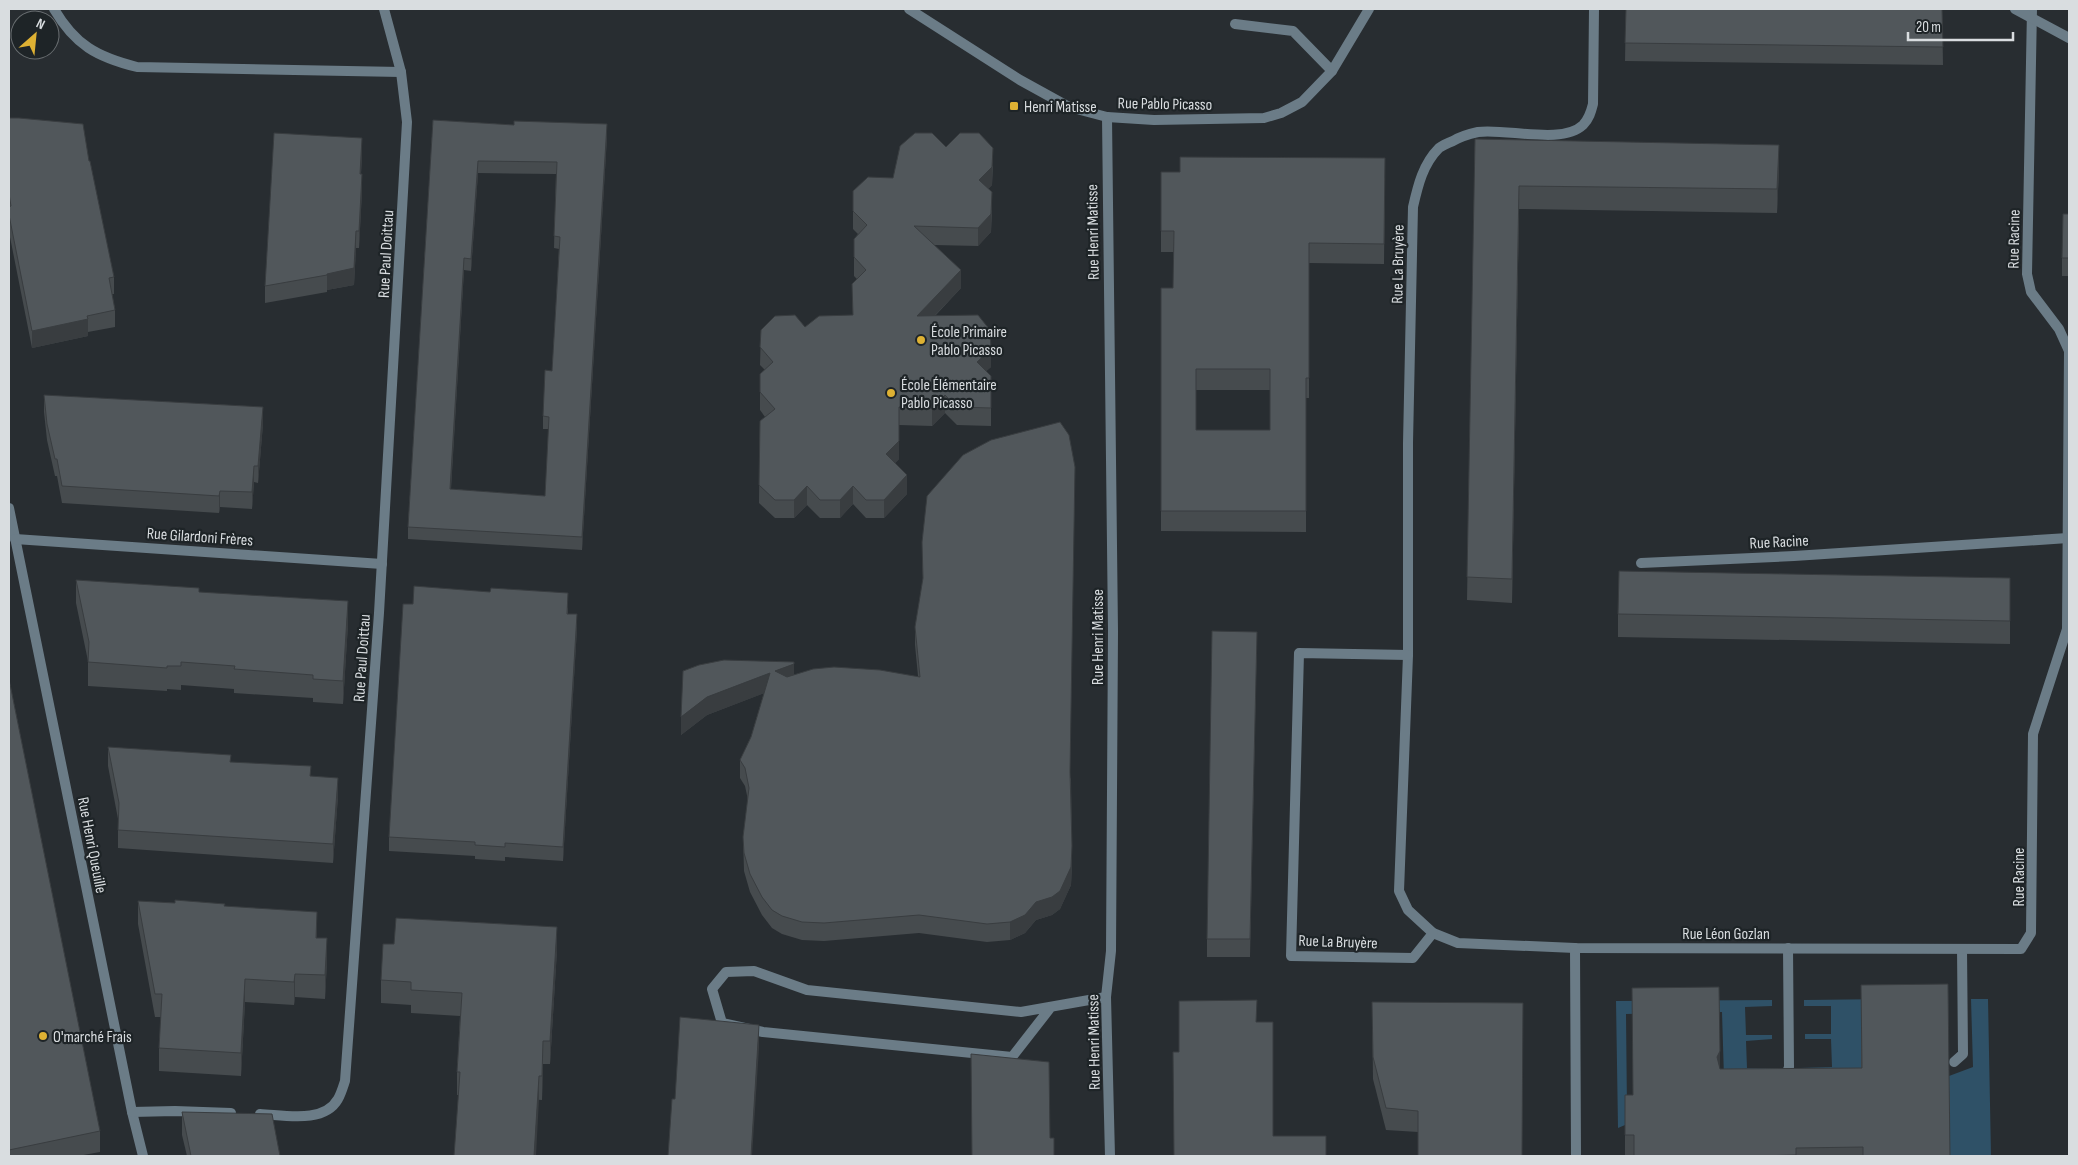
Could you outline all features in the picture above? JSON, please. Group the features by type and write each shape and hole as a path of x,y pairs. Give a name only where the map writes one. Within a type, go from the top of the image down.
{"street":[{"path":"54,9 65,27 88,49 110,60 137,67 401,72"},
{"name":"Rue Paul Doittau","path":"132,1112 175,1111 309,1116 323,1112 338,1101 345,1081 382,564 408,122 401,72 384,9"},
{"name":"Rue Pablo Picasso","path":"909,9 1006,71 1055,99 1086,113 1107,117 1154,120 1264,118 1281,113 1302,102 1332,71 1369,9"},
{"name":"Rue La Bruyère","path":"1408,655 1298,653 1291,956 1413,958 1433,933 1408,910 1399,890 1408,655 1409,414 1413,207 1418,183 1426,166 1440,147 1460,137 1479,132 1558,134 1576,130 1583,124 1589,117 1593,104 1594,9"},
{"path":"2014,9 2032,13 2069,38"},
{"name":"Rue Racine","path":"2021,949 2031,933 2033,911 2034,734 2067,629 2069,351 2059,329 2031,292 2027,274 2032,13"},
{"path":"1236,24 1293,31 1332,71"},
{"name":"Rue Henri Matisse","path":"1107,117 1113,641 1111,951 1106,997 1110,1156"},
{"name":"Rue Henri Queuille","path":"9,508 12,539 132,1112 143,1156"},
{"name":"Rue Racine","path":"1641,563 1794,556 2068,538"},
{"name":"Rue Gilardoni Frères","path":"12,539 382,564"},
{"name":"Rue Léon Gozlan","path":"1433,933 1458,943 1575,948 2021,949"},
{"path":"1575,948 1576,1156"},
{"path":"1773,1088 1783,1082 1788,1071 1788,948"},
{"path":"1954,1062 1963,1054 1962,948"},
{"path":"1051,1007 1012,1057 763,1032 722,1023 712,989 726,972 754,971 807,990 1021,1012 1106,997"}],"shaded area":[{"path":"1891,999 1861,1024 1862,1082 1800,1070 1800,1068 1832,1067 1831,1039 1805,1039 1805,1034 1831,1034 1831,1006 1804,1006 1804,1000"},
{"path":"1971,999 1988,999 1991,1156 1949,1156 1949,1076 1973,1067"},
{"path":"1772,1000 1772,1006 1745,1007 1746,1035 1772,1035 1772,1039 1746,1041 1747,1068 1778,1068 1777,1072 1724,1078 1722,1012 1626,1014 1627,1110 1625,1125 1618,1128 1616,1001"}],"building":[{"path":"1626,9 1942,9 1943,47 1625,43"},
{"path":"9,118 83,124 114,277 109,278 115,310 87,316 88,319 32,331 9,215 9,207 11,206 9,194"},
{"path":"433,120 514,125 514,121 607,124 582,537 408,527","holes":["478,161 557,162 554,236 560,237 552,371 545,370 543,416 549,417 545,496 450,489 464,258 471,259"]},
{"path":"274,133 362,138 359,231 356,231 354,268 327,275 265,286"},
{"name":"École Primaire Pablo Picasso","path":"915,133 932,133 946,147 960,133 979,133 993,148 992,167 979,180 992,192 991,214 978,228 914,226 961,270 917,316 978,315 990,330 991,349 977,362 991,376 991,408 957,407 945,395 932,408 899,407 899,441 886,454 907,475 884,500 866,500 853,486 840,500 820,500 807,486 794,500 775,500 759,485 760,421 775,409 760,392 760,374 773,362 760,347 761,330 775,316 795,315 805,327 819,316 853,315 852,284 866,270 854,257 854,239 867,225 853,211 853,191 868,177 893,178 900,146"},
{"path":"1475,139 1779,145 1777,189 1519,186 1512,579 1467,577"},
{"path":"1180,157 1385,158 1384,244 1309,243 1309,378 1306,378 1306,511 1161,511 1161,288 1173,288 1174,231 1161,231 1161,172 1180,172","holes":["1196,369 1270,369 1270,430 1196,430"]},
{"path":"2063,214 2069,214 2069,258 2062,258"},
{"path":"44,395 263,407 258,466 254,466 252,492 220,491 219,496 62,486 47,424"},
{"path":"1060,422 1069,435 1075,467 1070,772 1072,846 1071,867 1060,891 1052,897 1036,902 1025,915 1010,922 987,924 919,915 824,923 802,922 782,916 772,910 762,897 750,874 744,853 743,837 749,788 745,768 740,760 751,737 770,673 707,697 681,717 683,671 699,665 724,660 794,662 794,664 775,671 787,677 813,669 834,667 880,670 920,677 915,627 923,578 922,542 927,496 963,455 991,440"},
{"path":"1619,571 2010,578 2010,621 1618,614"},
{"path":"76,580 199,588 199,592 348,601 343,681 313,679 313,675 234,669 235,666 181,662 181,666 167,666 167,668 88,662 89,642"},
{"path":"414,586 490,592 491,588 568,593 567,614 577,614 563,847 505,843 505,847 475,845 475,842 389,837 403,604 413,604"},
{"path":"1212,631 1257,632 1250,939 1207,939"},
{"name":"O'marché Frais","path":"9,679 100,1131 9,1150"},
{"path":"108,747 231,755 230,762 311,766 310,776 338,778 333,844 118,830 119,803"},
{"path":"175,900 225,904 224,906 317,912 316,938 327,938 325,975 295,974 294,982 245,979 241,1053 159,1048 162,994 155,994 138,901 175,903"},
{"path":"396,918 557,927 550,1041 543,1041 542,1076 539,1076 534,1156 454,1156 460,1072 457,1072 462,993 411,990 411,982 381,980 383,944 394,944"},
{"path":"1948,984 1950,1156 1863,1156 1863,1147 1796,1148 1796,1155 1634,1156 1634,1135 1625,1135 1625,1095 1633,1095 1632,988 1719,987 1720,1051 1717,1057 1720,1069 1862,1068 1861,985"},
{"path":"1257,1000 1256,1022 1273,1022 1273,1136 1326,1136 1326,1156 1174,1156 1173,1052 1179,1052 1179,1001"},
{"path":"1372,1002 1523,1003 1522,1156 1418,1156 1418,1111 1386,1108 1373,1057"},
{"path":"680,1017 759,1025 751,1156 668,1156 672,1099 675,1099"},
{"path":"971,1054 1049,1062 1050,1138 1054,1138 1054,1156 972,1156"},
{"path":"182,1112 272,1114 280,1156 191,1156"}],"place":[{"name":"Henri Matisse","path":"1014,106"},
{"name":"École Primaire Pablo Picasso","path":"921,340"},
{"name":"École Élémentaire Pablo Picasso","path":"891,393"},
{"name":"O'marché Frais","path":"43,1036"}]}
